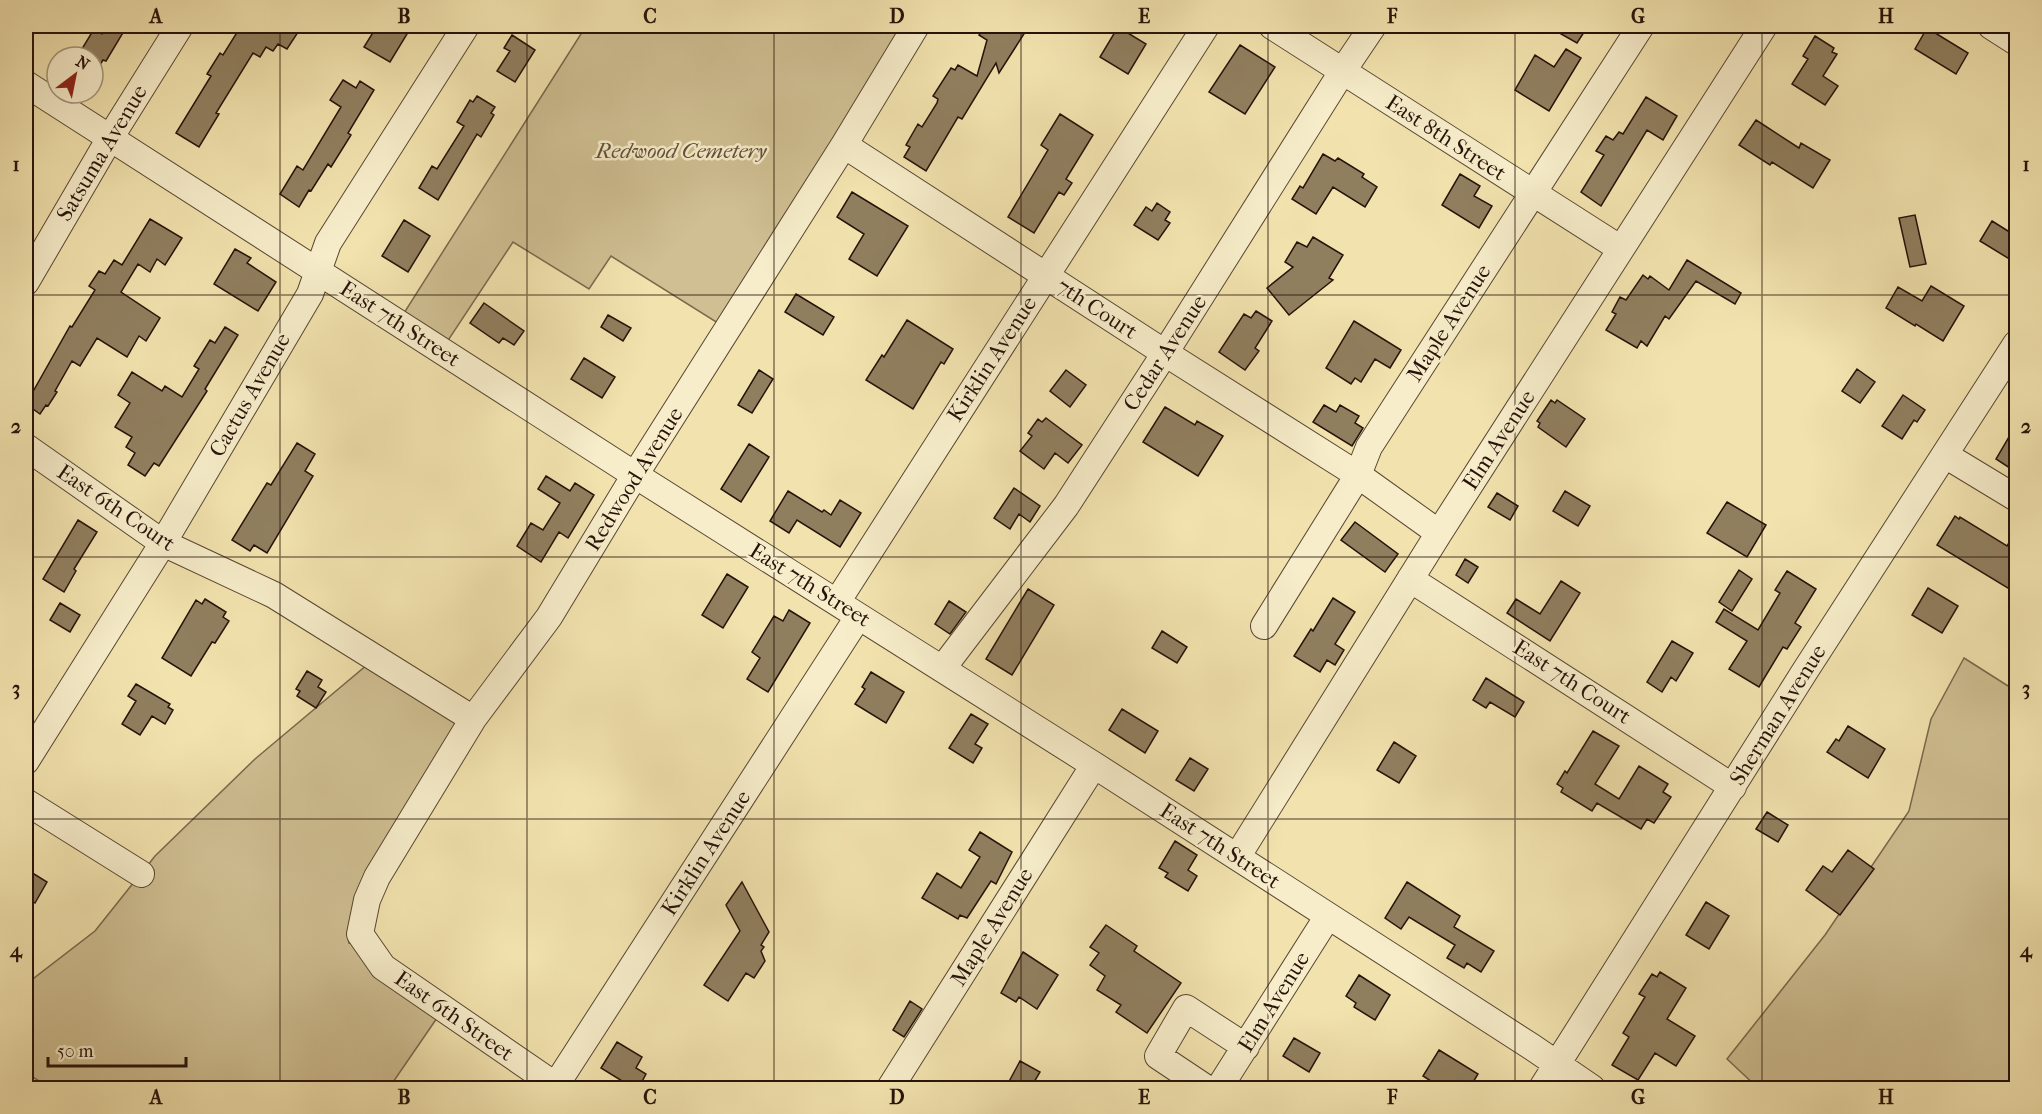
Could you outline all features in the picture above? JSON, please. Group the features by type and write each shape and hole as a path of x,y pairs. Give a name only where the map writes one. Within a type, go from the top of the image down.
{"street":[{"name":"Satsuma Avenue","path":"26,282 110,138 180,26"},
{"name":"Cactus Avenue","path":"26,761 163,543 310,294 328,243 466,26"},
{"name":"Redwood Avenue","path":"360,934 367,900 377,877 473,719 549,617 635,475 844,145 916,26"},
{"name":"Kirklin Avenue","path":"837,602 1206,26"},
{"name":"East 8th Street","path":"1272,26 1621,249"},
{"name":"Cedar Avenue","path":"942,669 1066,506 1166,354 1373,26"},
{"name":"Maple Avenue","path":"1264,626 1358,475 1369,447 1641,26"},
{"name":"Elm Avenue","path":"1237,857 1439,533 1764,26"},
{"path":"1990,26 2016,42"},
{"name":"East 7th Street","path":"26,84 635,475 1094,765 1557,1064 1592,1089"},
{"name":"7th Court","path":"844,145 1166,354 1358,475 1439,533"},
{"name":"Sherman Avenue","path":"1542,1089 1811,661 2016,344"},
{"name":"East 6th Court","path":"26,447 163,543 274,595 473,719"},
{"path":"1945,455 2016,498"},
{"name":"East 7th Court","path":"1410,579 1733,787"},
{"name":"Kirklin Avenue","path":"556,1088 858,616"},
{"name":"Maple Avenue","path":"890,1089 1094,765"},
{"path":"26,802 141,873"},
{"name":"Elm Avenue","path":"1220,1089 1328,916"},
{"name":"East 6th Street","path":"360,934 382,967 556,1088"},
{"path":"1206,1089 1158,1056 1186,1008 1246,1047"}],"green space":[{"name":"Redwood Cemetery","path":"586,26 909,26 721,325 611,256 589,289 513,242 447,342 404,313"},
{"path":"1964,658 2016,691 2016,1088 1758,1088 1727,1059 1825,935 1909,811 1931,719"},
{"path":"367,665 459,723 352,928 347,933 349,943 354,944 437,1018 389,1088 46,1088 26,1073 26,979 30,981 95,931 134,882 143,887 154,870 148,865 155,856 255,759"}],"building":[{"path":"107,26 127,26 106,61 105,45 84,45 94,29 102,34"},
{"path":"241,26 302,26 287,49 278,44 273,51 266,47 260,57 253,53 216,113 219,114 199,147 176,133 211,76 207,74 220,53 223,55"},
{"path":"377,26 384,31 388,26 394,26 407,34 390,62 364,47"},
{"path":"986,26 1029,26 999,73 996,63 962,119 958,117 926,171 904,157 910,147 906,145 918,124 922,127 937,103 938,99 933,96 951,68 955,70 958,65 977,76 987,40 979,35"},
{"path":"1547,26 1588,26 1577,43"},
{"path":"1118,27 1146,44 1128,74 1100,57"},
{"path":"1927,28 1968,53 1956,74 1915,49"},
{"path":"512,35 535,50 515,82 497,71 510,51 504,48"},
{"path":"1815,36 1834,48 1832,52 1837,54 1823,76 1838,86 1825,105 1792,84 1808,59 1803,56"},
{"path":"1240,45 1275,67 1245,114 1209,92"},
{"path":"1566,49 1581,58 1549,111 1515,90 1535,55 1554,67"},
{"path":"343,80 356,88 360,81 374,90 348,133 351,135 331,167 328,164 299,207 280,194 297,166 303,170 341,107 330,100"},
{"path":"477,96 495,107 491,113 494,115 481,137 477,134 438,200 419,188 432,166 437,169 464,126 457,122 470,100 473,102"},
{"path":"1646,97 1677,116 1663,140 1647,130 1601,206 1581,192 1604,155 1596,151 1606,136 1613,140 1619,132 1623,134"},
{"path":"1060,114 1093,135 1066,179 1072,183 1064,195 1059,192 1034,233 1008,217 1048,150 1041,145"},
{"path":"1756,120 1799,148 1801,143 1830,160 1813,188 1772,162 1770,165 1739,145"},
{"path":"1323,154 1335,161 1338,158 1364,174 1362,177 1377,187 1365,207 1333,187 1316,214 1292,199 1300,186 1303,188"},
{"path":"1460,174 1480,186 1474,196 1492,206 1479,228 1442,205"},
{"path":"852,192 908,226 877,276 849,259 864,234 837,217"},
{"path":"1157,203 1170,212 1165,220 1170,223 1158,240 1134,225 1146,207 1152,211"},
{"path":"1915,215 1926,264 1910,267 1899,218"},
{"path":"150,219 182,238 165,265 157,259 150,272 138,264 121,292 160,318 146,341 139,336 127,357 97,338 80,366 72,361 55,391 57,392 40,414 26,404 70,326 72,327 95,290 89,286 99,271 105,274 114,260 122,265"},
{"path":"404,220 430,236 408,272 382,256"},
{"path":"1992,221 2016,236 2016,263 1980,241"},
{"path":"1313,237 1343,255 1329,278 1333,280 1289,315 1267,288 1293,267 1285,262 1297,242 1307,247"},
{"path":"235,249 251,258 247,263 276,282 258,311 214,284"},
{"path":"1687,260 1741,293 1735,304 1696,281 1669,319 1665,316 1647,346 1641,341 1637,348 1606,330 1616,314 1612,312 1620,297 1626,300 1643,275 1648,279 1650,276 1669,290"},
{"path":"1931,286 1964,306 1943,341 1886,308 1898,287 1922,301"},
{"path":"796,294 834,317 823,335 785,312"},
{"path":"484,303 524,331 514,345 503,338 499,343 470,323"},
{"path":"1256,311 1272,321 1255,348 1259,351 1245,370 1219,352 1244,314 1251,318"},
{"path":"608,315 631,328 623,341 601,327"},
{"path":"907,320 953,349 944,364 941,362 913,409 866,380 882,355 884,357"},
{"path":"1354,321 1401,350 1390,368 1375,359 1361,382 1355,378 1351,384 1326,368"},
{"path":"225,327 238,335 205,389 207,391 159,466 154,463 145,476 128,465 135,453 126,447 132,437 115,427 130,403 118,395 132,372 162,391 165,386 182,397 199,369 194,366 210,340 215,343"},
{"path":"584,358 615,377 602,398 571,379"},
{"path":"1857,369 1875,382 1860,403 1842,391"},
{"path":"759,370 773,379 752,413 738,405"},
{"path":"1066,370 1086,385 1070,407 1050,391"},
{"path":"1903,395 1925,410 1917,422 1914,420 1902,439 1882,426"},
{"path":"1551,400 1555,403 1557,400 1585,419 1566,447 1538,427 1540,423 1537,421"},
{"path":"1324,405 1336,412 1340,405 1359,416 1355,423 1363,428 1352,446 1313,422"},
{"path":"1165,407 1195,425 1197,421 1223,436 1198,476 1143,442"},
{"path":"1046,418 1082,445 1068,463 1055,453 1044,469 1020,451 1032,436 1028,433 1038,419 1042,422"},
{"path":"2016,425 2016,472 1996,459"},
{"path":"297,443 315,454 305,471 313,476 267,553 254,545 250,551 232,540 267,483 271,485"},
{"path":"749,444 769,457 741,502 721,489"},
{"path":"546,476 570,491 575,483 594,495 568,538 559,532 541,562 517,546 531,523 543,530 560,503 538,489"},
{"path":"1014,488 1040,506 1030,522 1019,514 1010,529 994,518"},
{"path":"788,491 831,515 840,500 861,513 840,547 797,520 789,533 770,521"},
{"path":"1565,491 1590,506 1578,526 1553,511"},
{"path":"1497,493 1518,506 1510,520 1488,507"},
{"path":"1727,502 1766,525 1747,557 1707,533"},
{"path":"1955,516 2007,546 2016,530 2016,593 1937,545"},
{"path":"78,520 97,532 74,569 76,571 64,592 43,579"},
{"path":"1355,522 1398,554 1385,572 1341,540"},
{"path":"1465,559 1478,567 1468,583 1456,575"},
{"path":"1739,570 1752,579 1732,611 1719,602"},
{"path":"1787,571 1816,589 1795,623 1801,627 1787,649 1783,647 1759,687 1729,669 1747,641 1716,622 1724,609 1758,630 1780,593 1775,590"},
{"path":"727,574 748,587 723,628 702,615"},
{"path":"1561,581 1580,593 1550,641 1507,613 1516,599 1540,614"},
{"path":"1928,588 1958,606 1942,633 1912,615"},
{"path":"1028,589 1054,605 1012,675 986,659"},
{"path":"1333,598 1355,612 1335,644 1344,650 1335,665 1327,660 1320,672 1294,656 1311,629 1313,631"},
{"path":"205,599 226,612 223,617 229,621 215,643 212,642 191,676 162,658 196,600 202,604"},
{"path":"949,601 966,612 950,634 935,624"},
{"path":"60,603 80,615 70,632 50,620"},
{"path":"789,610 810,623 768,692 747,679 760,658 752,652 774,616 783,621"},
{"path":"1162,631 1187,647 1177,663 1152,648"},
{"path":"1672,641 1693,653 1676,681 1671,677 1662,692 1647,682"},
{"path":"307,671 322,680 318,687 326,692 316,708 297,696 300,691 296,689"},
{"path":"871,672 904,692 886,723 855,704 865,689 862,687"},
{"path":"1486,678 1524,702 1515,717 1490,702 1486,708 1473,700"},
{"path":"136,684 170,704 168,707 173,710 165,724 152,716 140,735 122,724 136,701 128,696"},
{"path":"1122,709 1158,731 1145,753 1109,730"},
{"path":"971,714 988,724 975,744 982,748 973,763 949,748"},
{"path":"1848,726 1885,749 1868,778 1827,752 1836,739 1839,741"},
{"path":"1593,731 1619,746 1595,784 1619,799 1639,766 1668,784 1663,792 1671,797 1654,823 1647,819 1641,829 1597,803 1592,811 1561,792 1563,788 1557,784 1565,771 1567,773"},
{"path":"1394,742 1416,756 1399,783 1377,770"},
{"path":"1190,758 1208,769 1194,791 1176,780"},
{"path":"1767,812 1788,825 1778,842 1756,829"},
{"path":"980,832 1012,852 996,884 991,881 967,918 960,915 958,919 922,898 937,873 961,888 980,857 969,850"},
{"path":"1175,841 1197,855 1188,870 1197,876 1188,891 1165,877 1168,873 1159,868"},
{"path":"1848,850 1874,869 1840,915 1806,890 1823,866 1832,872"},
{"path":"26,869 47,882 35,903 26,897"},
{"path":"742,882 769,932 761,945 764,947 761,951 765,961 754,978 746,973 728,1001 704,985 740,931 726,905"},
{"path":"1407,882 1460,916 1454,927 1494,951 1481,972 1467,963 1464,968 1447,958 1455,945 1409,917 1401,929 1385,918"},
{"path":"1706,902 1729,916 1709,949 1686,935"},
{"path":"1106,925 1137,946 1134,951 1181,983 1147,1033 1116,1012 1121,1005 1097,990 1105,976 1090,965 1099,953 1090,947"},
{"path":"1023,952 1058,975 1037,1009 1019,997 1016,1002 1001,993"},
{"path":"1660,972 1686,988 1667,1019 1695,1036 1676,1066 1655,1053 1638,1080 1612,1065 1629,1037 1623,1033 1645,997 1639,994 1652,974 1657,977"},
{"path":"1359,975 1390,995 1375,1020 1354,1007 1356,1003 1346,996"},
{"path":"910,1001 922,1009 904,1037 893,1030"},
{"path":"1294,1038 1320,1053 1309,1072 1283,1056"},
{"path":"617,1042 642,1057 636,1068 646,1074 638,1089 601,1068"},
{"path":"1439,1050 1478,1074 1469,1089 1443,1089 1423,1076"},
{"path":"1020,1061 1040,1072 1030,1089 1005,1089"}]}
